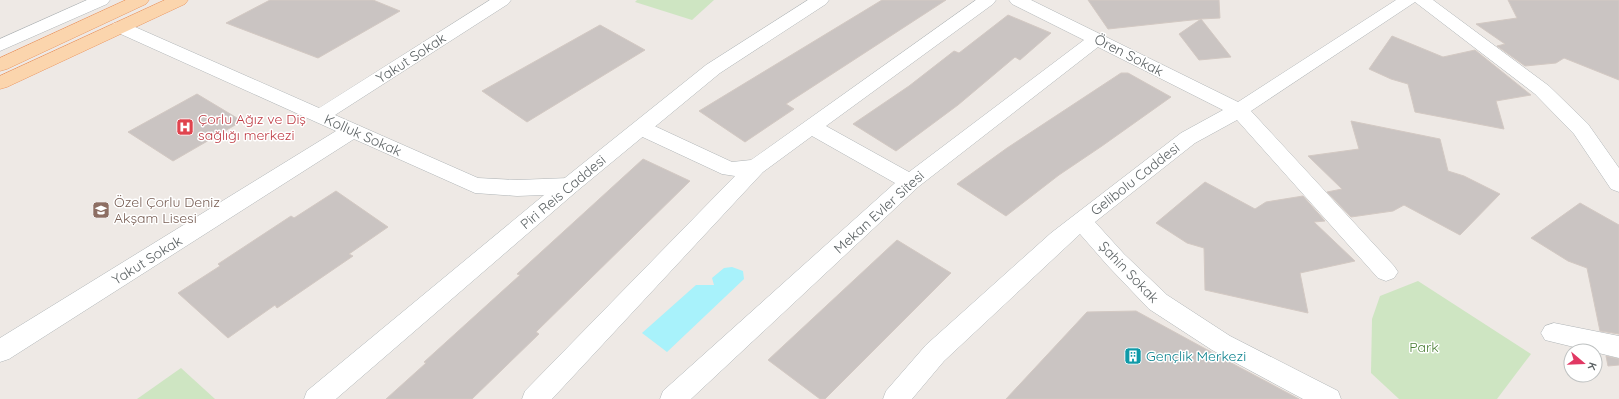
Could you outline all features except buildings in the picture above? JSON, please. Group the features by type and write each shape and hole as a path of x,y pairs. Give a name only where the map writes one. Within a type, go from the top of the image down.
{"main road":[{"path":"0,65 140,0"},
{"path":"0,83 179,0"}],"street":[{"path":"0,46 100,0"},
{"name":"Yakut Sokak","path":"320,116 502,0"},
{"name":"Piri Reis Caddesi","path":"317,399 569,186 713,69 820,0"},
{"path":"535,399 756,167 987,0"},
{"name":"Ören Sokak","path":"1018,0 1239,110"},
{"name":"Gelibolu Caddesi","path":"896,399 935,353 1081,220 1188,138 1239,110 1408,0"},
{"path":"1422,0 1542,90 1581,129 1619,184"},
{"name":"Kolluk Sokak","path":"120,27 475,185 517,188 569,186"},
{"name":"Mekan Evler Sitesi","path":"673,399 910,182 1097,40"},
{"path":"1239,110 1386,272"},
{"path":"811,127 910,182"},
{"path":"641,128 730,169 756,167"},
{"name":"Yakut Sokak","path":"0,351 354,130"},
{"name":"Şahin Sokak","path":"1081,220 1116,260 1158,302 1221,343 1328,399"},
{"path":"1554,333 1619,348"}],"green space":[{"path":"637,0 714,0 692,20 635,2"},
{"name":"Park","path":"1418,281 1531,354 1497,399 1399,399 1371,373 1372,319 1380,296"},
{"path":"181,368 215,399 137,399"}],"water":[{"path":"732,267 743,271 744,279 667,352 642,333 696,285 714,285 712,278 724,268"}],"place":[{"name":"Çorlu Ağız ve Diş sağlığı merkezi","path":"185,127"},
{"name":"Özel Çorlu Deniz Akşam Lisesi","path":"101,210"},
{"name":"Gençlik Merkezi","path":"1133,356"}]}
